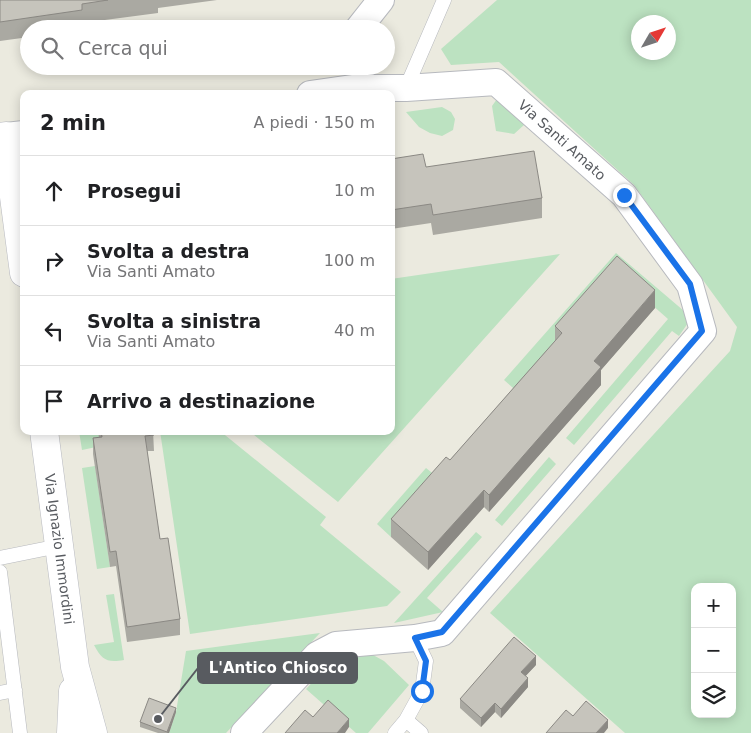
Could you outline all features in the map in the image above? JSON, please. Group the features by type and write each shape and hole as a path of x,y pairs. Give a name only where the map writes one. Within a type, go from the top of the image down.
{"street":[{"path":"365,20 381,0"},
{"name":"Via Santi Amato","path":"244,733 317,655 336,645 415,638 442,632 702,331 690,284 624,195 496,82 406,88 350,77 319,90"},
{"path":"10,136 20,235"},
{"name":"Via Ignazio Immordini","path":"45,435 75,667"},
{"path":"71,733 75,667"},
{"path":"75,667 93,733"}],"lane":[{"path":"406,88 444,0"},
{"path":"0,558 59,546"},
{"path":"0,572 20,733"},
{"path":"395,733 406,720 422,691 426,661 415,638"},
{"path":"0,693 15,690"},
{"path":"406,720 421,733"}],"green space":[{"path":"497,0 751,0 751,733 625,733 490,613 730,351 737,327 634,185 499,62 451,65 441,49"},
{"path":"497,99 524,125 514,134 496,131 492,106"},
{"path":"442,107 451,112 455,119 453,130 442,136 430,133 419,127 406,112"},
{"path":"616,253 684,311 688,323 679,336 672,331 574,445 566,438 668,319 617,274 522,396 504,380"},
{"path":"560,254 338,502 254,435 395,435 395,278"},
{"path":"80,435 100,435 101,446 82,450"},
{"path":"161,435 225,435 326,517 320,525 401,592 387,606 190,634"},
{"path":"549,457 556,464 502,526 495,520"},
{"path":"95,466 110,567 97,569 82,468"},
{"path":"426,468 441,480 391,537 377,524"},
{"path":"476,532 482,537 427,598 443,612 394,623"},
{"path":"114,594 124,660 109,661 100,654 94,645 114,642 106,595"},
{"path":"320,633 226,733 169,733 176,712 186,651"},
{"path":"373,655 384,661 409,685 368,733 356,733 306,689 334,659"}],"building":[{"path":"0,0 108,0 82,4 82,10 0,22"},
{"path":"534,151 542,198 433,215 431,204 395,209 395,158 423,154 426,167"},
{"path":"617,256 655,290 594,361 601,367 489,495 484,490 428,552 391,519 446,457 450,460 562,333 555,326"},
{"path":"102,435 154,435 145,436 160,539 168,538 180,619 127,627 116,551 110,552 93,438 102,437"},
{"path":"514,637 536,656 521,672 528,678 501,709 495,703 481,718 460,699"},
{"path":"149,698 176,708 167,732 140,722"},
{"path":"328,700 349,719 337,733 285,733 305,710 313,717"},
{"path":"586,701 608,720 596,733 546,733 566,710 573,716"}],"place":[{"name":"L'Antico Chiosco","path":"158,719"}],"route":[{"path":"422,691 426,661 415,638 442,632 702,331 690,284 624,195"}]}
